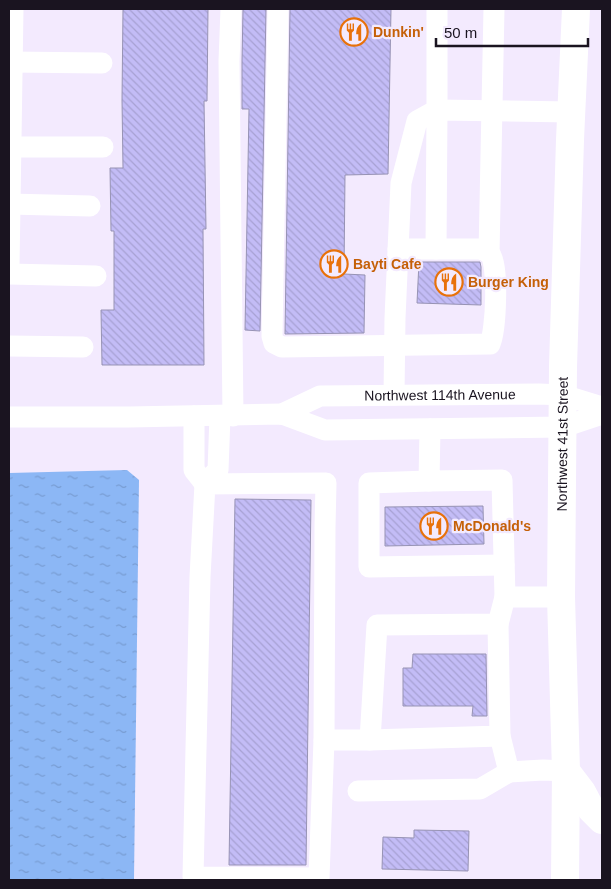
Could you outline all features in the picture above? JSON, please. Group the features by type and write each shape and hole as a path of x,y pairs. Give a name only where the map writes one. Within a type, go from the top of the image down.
{"main road":[{"name":"Northwest 41st Street","path":"565,880 566,771 561,596 563,356 576,9"},
{"path":"566,771 582,792 591,809 602,820"}],"street":[{"path":"9,268 10,62 13,9"},
{"path":"194,416 194,470 206,484 326,483 324,740 318,878 193,877 200,577 206,484 218,470 226,416 231,9"},
{"path":"278,9 272,326 274,342 282,347 490,344 496,279 493,259 489,253 480,249 398,249"},
{"path":"436,249 437,9"},
{"path":"489,253 494,9"},
{"path":"10,62 102,63"},
{"path":"394,395 401,183 417,121 437,110 571,112"},
{"path":"11,147 103,147"},
{"path":"9,204 90,206"},
{"path":"9,274 96,276"},
{"path":"9,346 83,347"},
{"name":"Northwest 114th Avenue","path":"282,414 320,396 563,395 602,407"},
{"name":"Northwest 114th Avenue","path":"9,417 282,414 325,430 563,427 602,414"},
{"path":"429,481 430,429"},
{"path":"504,565 369,567 369,483 502,480 505,597 498,624 500,736 509,772"},
{"path":"505,597 561,596"},
{"path":"370,740 377,625 498,624"},
{"path":"324,740 500,736"},
{"path":"358,791 480,789 509,772 566,771"}],"water":[{"path":"127,470 139,480 134,880 9,880 9,473"}],"building":[{"path":"123,9 208,9 207,101 204,101 206,229 203,229 204,365 102,365 101,310 114,310 114,231 111,231 110,168 123,168"},
{"path":"243,9 266,9 260,331 245,330 249,109 242,109"},
{"path":"290,9 391,9 388,174 345,175 344,274 365,275 364,333 285,334"},
{"name":"Burger King","path":"419,262 480,262 481,305 417,303"},
{"path":"235,499 311,500 306,865 229,865"},
{"name":"McDonald's","path":"483,506 484,544 385,546 385,507"},
{"path":"413,654 486,654 487,716 472,716 473,706 403,706 403,668 412,668"},
{"path":"414,830 469,831 468,871 382,869 383,837 414,838"}],"place":[{"name":"Dunkin'","path":"354,32"},
{"name":"Bayti Cafe","path":"334,264"},
{"name":"Burger King","path":"449,282"},
{"name":"McDonald's","path":"434,526"}]}
